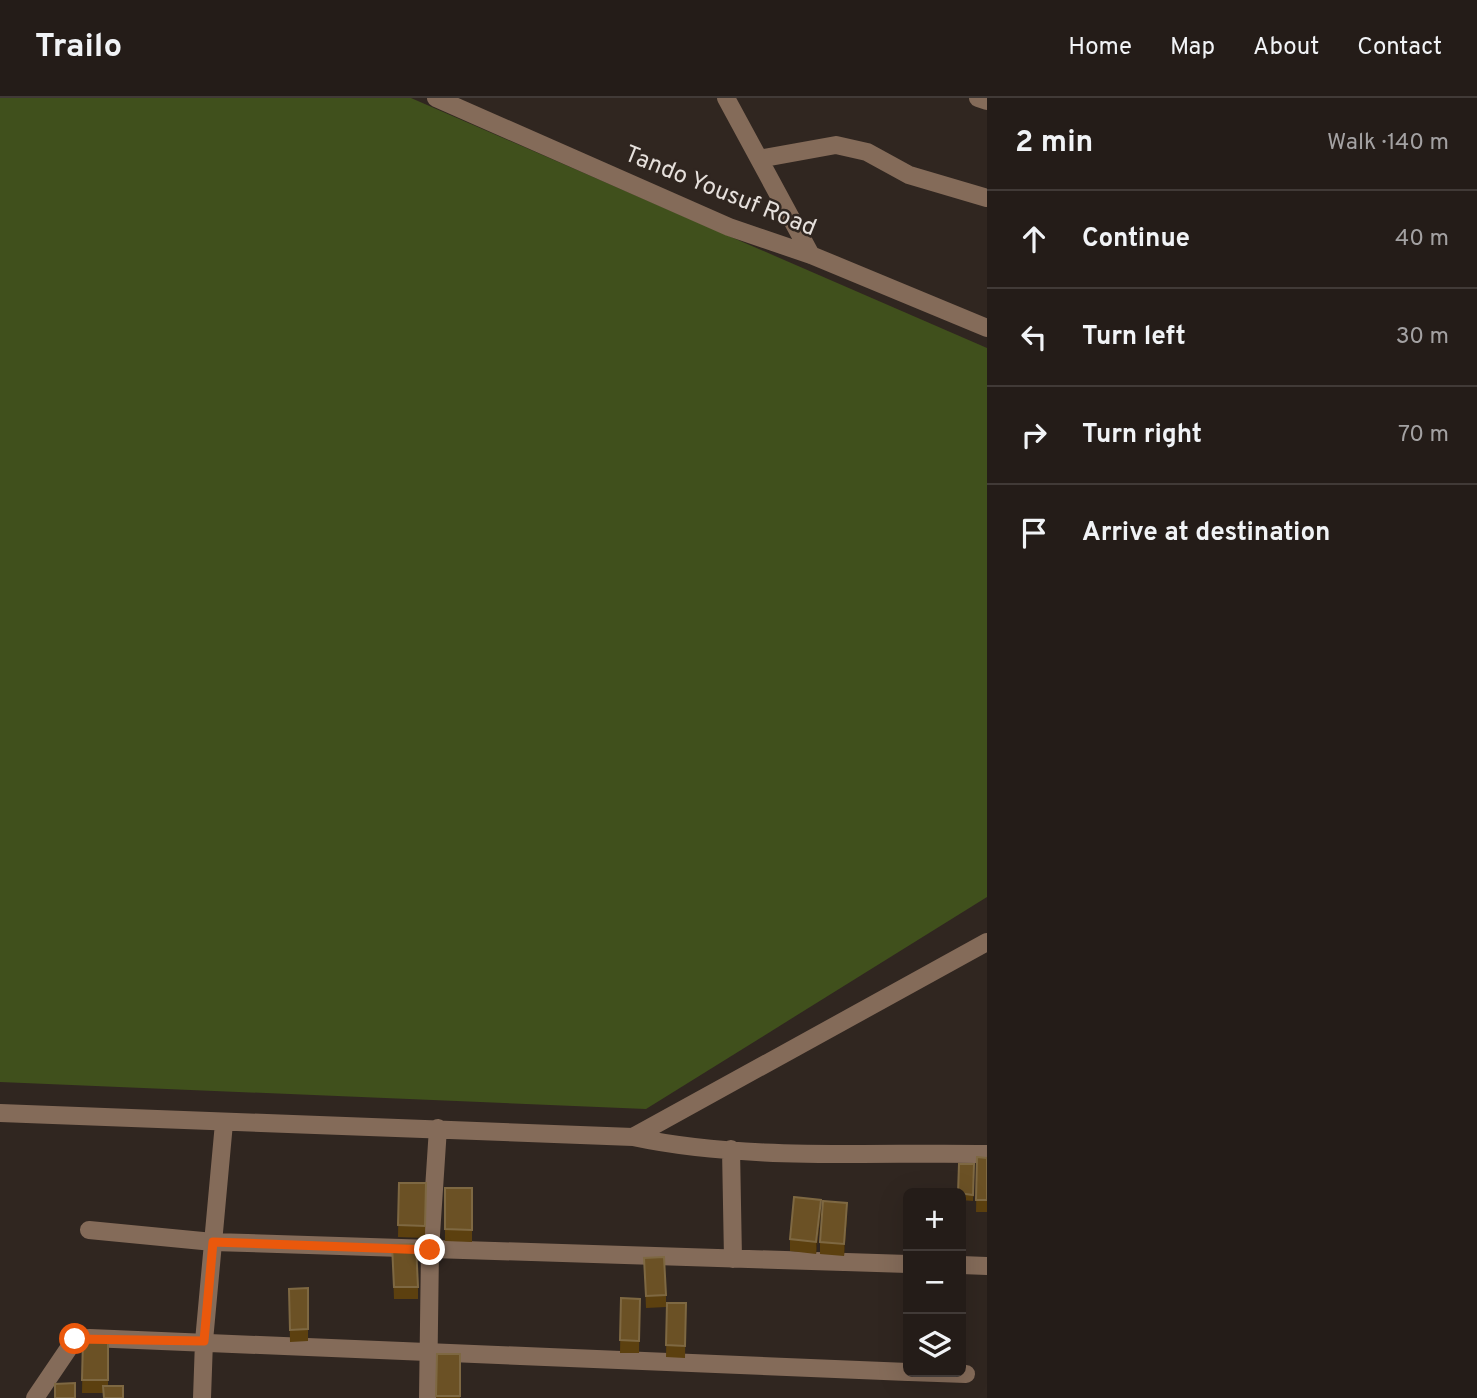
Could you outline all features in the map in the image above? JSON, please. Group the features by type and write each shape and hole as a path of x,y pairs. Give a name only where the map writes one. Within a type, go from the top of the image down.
{"street":[{"name":"Tando Yousuf Road","path":"436,98 729,226 810,255 987,328"},
{"path":"726,98 810,255"},
{"path":"978,98 987,101"},
{"path":"759,159 836,145 867,152 909,175 987,198"},
{"path":"632,1137 987,942"},
{"path":"0,1112 224,1123 438,1128 632,1137 676,1146 730,1149 987,1154"},
{"path":"202,1398 204,1341 224,1123"},
{"path":"428,1398 430,1250 438,1128"},
{"path":"730,1149 733,1259"},
{"path":"89,1230 213,1242 903,1264"},
{"path":"966,1265 987,1266"},
{"path":"35,1398 75,1339 204,1341 903,1372"}],"green space":[{"path":"0,98 411,98 987,348 987,897 646,1109 0,1082"}],"building":[{"path":"977,1157 987,1158 987,1200 976,1200"},
{"path":"959,1164 974,1164 973,1195 966,1194 966,1188 958,1188"},
{"path":"399,1183 426,1183 425,1226 398,1225"},
{"path":"445,1188 472,1188 472,1230 445,1229"},
{"path":"794,1197 821,1200 816,1242 790,1239"},
{"path":"823,1201 847,1203 844,1244 820,1242"},
{"path":"416,1244 418,1287 394,1287 392,1245"},
{"path":"664,1257 666,1295 646,1296 644,1258"},
{"path":"308,1288 308,1329 290,1330 289,1289"},
{"path":"621,1298 640,1299 639,1341 620,1340"},
{"path":"667,1303 686,1303 685,1346 666,1345"},
{"path":"83,1339 108,1339 108,1380 82,1380"},
{"path":"437,1354 460,1354 460,1396 436,1396"},
{"path":"75,1383 75,1398 55,1398 55,1384"},
{"path":"103,1386 123,1386 123,1398 104,1398"}],"route":[{"path":"75,1339 204,1341 213,1242 430,1250"}]}
